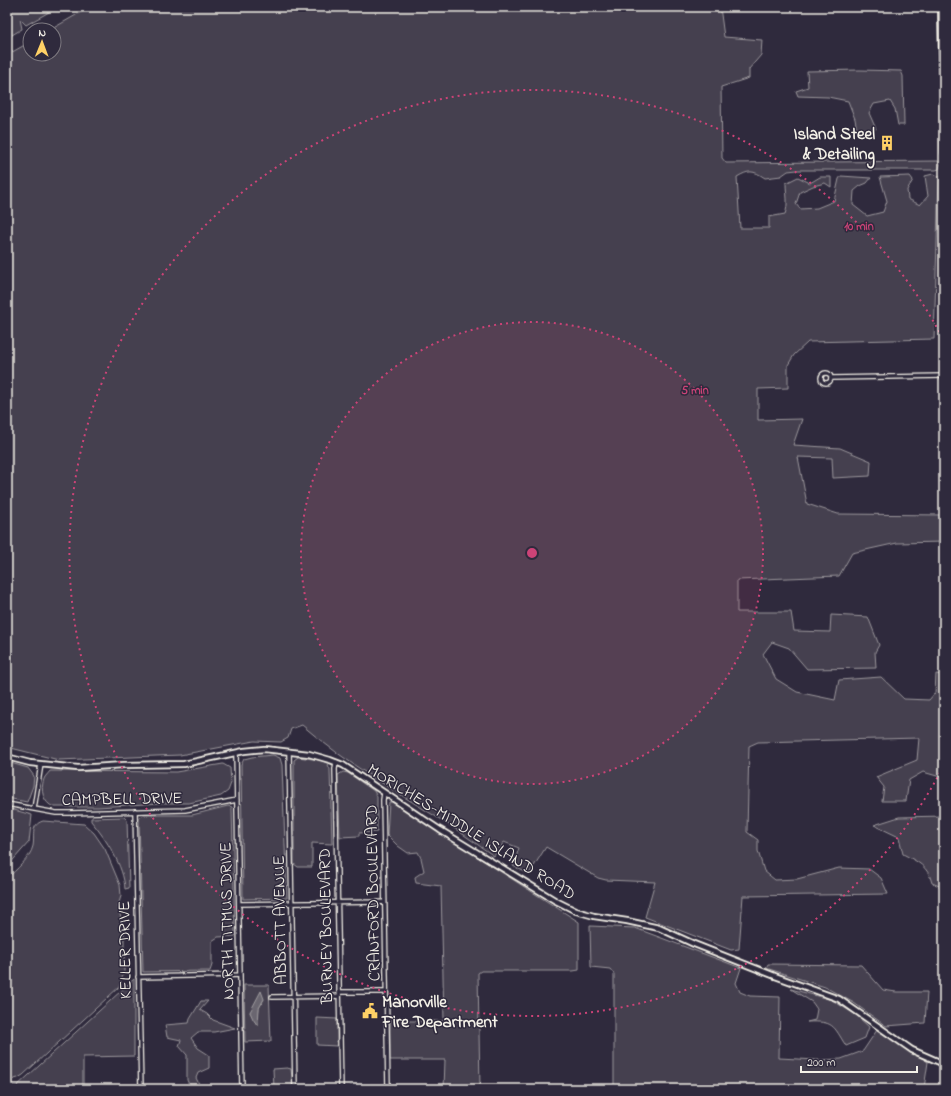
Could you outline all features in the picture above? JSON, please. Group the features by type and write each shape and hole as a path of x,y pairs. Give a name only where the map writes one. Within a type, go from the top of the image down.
{"main road":[{"path":"941,7 944,152"},
{"name":"MORICHES-MIDDLE ISLAND ROAD","path":"7,757 20,761 78,768 197,762 253,749 289,751 309,754 336,762 446,833 556,901 576,911 594,916 659,928 694,944 775,976 829,995 843,1002 912,1050 944,1064"}],"street":[{"path":"831,378 944,376"},
{"name":"ABBOTT AVENUE","path":"289,751 295,1089"},
{"name":"NORTH TITMUS DRIVE","path":"236,753 242,1089"},
{"name":"BURNEY BOULEVARD","path":"336,762 341,1089"},
{"path":"34,809 41,764"},
{"name":"CRANFORD BOULEVARD","path":"384,793 384,902 388,1089"},
{"name":"CAMPBELL DRIVE","path":"7,804 56,813 193,809 236,800"},
{"name":"KELLER DRIVE","path":"135,811 140,1089"},
{"path":"239,904 384,902"},
{"path":"138,977 240,975"},
{"path":"272,997 386,992"},
{"path":"352,1089 388,1089"}],"shaded area":[{"path":"7,7 58,7 31,22 23,22 20,19 22,29 7,38"},
{"path":"90,7 720,7 724,37 762,40 761,55 749,69 749,78 721,87 722,158 726,163 938,161 940,164 939,169 936,170 797,170 788,171 781,176 765,178 754,172 748,172 737,177 740,228 769,228 769,217 785,214 787,203 786,183 798,177 810,183 820,177 831,177 831,187 825,183 813,186 800,192 796,204 800,209 817,208 834,201 841,176 871,178 867,183 854,191 853,205 867,216 883,212 887,201 880,177 910,176 913,180 907,190 908,199 920,205 928,196 925,176 933,174 939,176 934,339 808,342 794,355 788,365 788,388 758,389 758,420 802,419 793,445 840,448 871,461 870,476 833,478 832,458 798,457 807,504 838,514 944,515 944,542 897,543 852,553 839,576 737,580 737,612 791,612 794,631 830,632 831,615 868,617 879,645 875,652 876,668 807,669 789,648 772,642 763,654 776,679 797,692 835,700 839,680 881,677 904,699 929,700 935,693 936,674 944,675 944,778 923,772 909,780 906,801 882,801 884,787 876,777 917,760 919,738 758,742 749,746 747,832 758,840 758,851 764,871 775,880 797,879 839,868 869,869 881,878 888,894 743,896 739,949 731,950 645,917 655,882 606,880 598,878 546,847 529,874 513,866 519,848 504,842 494,856 451,826 356,766 302,725 291,729 288,738 281,742 254,741 180,755 59,760 7,747 7,55 22,47 22,62 62,62 62,23"},
{"path":"807,71 901,71 903,76 904,125 898,125 895,109 890,101 874,104 869,113 876,129 868,131 857,130 855,119 848,101 828,97 798,96 796,91 808,87"},
{"path":"273,755 280,758 282,765 287,898 243,899 241,765 244,759"},
{"path":"298,757 320,760 327,763 330,769 332,844 312,843 312,867 298,867 294,864 294,760"},
{"path":"7,762 28,768 34,776 33,786 27,802 7,798"},
{"path":"223,764 230,768 231,783 228,791 221,796 189,803 161,803 98,807 54,807 47,802 43,796 42,787 44,779 50,771 176,772"},
{"path":"343,772 348,773 374,791 377,797 377,832 359,833 359,836 340,837 338,775"},
{"path":"389,802 392,802 579,922 579,970 481,971 478,973 480,1089 444,1089 445,1060 390,1060 390,1021 444,1021 441,886 416,883 415,877 424,871 421,858 418,852 408,853 387,835"},
{"path":"228,806 232,807 235,936 218,937 212,941 212,965 210,971 143,972 139,817 144,815 192,815"},
{"path":"7,808 32,815 29,842 7,867"},
{"path":"944,816 944,888 932,883 928,872 922,865 903,854 899,837 874,825 899,817"},
{"path":"124,817 127,820 129,888 125,889 124,880 118,862 108,844 91,821 91,818"},
{"path":"43,821 84,824 94,833 105,849 120,885 121,896 118,906 124,931 124,971 119,987 23,1075 7,1081 7,879 29,855 33,846 36,825"},
{"path":"590,926 635,928 741,968 736,983 740,992 750,996 780,997 779,1058 817,1060 841,1059 863,1051 877,1030 928,1062 924,1088 614,1089 614,974 610,969 591,967"},
{"path":"768,964 861,965 883,990 896,992 927,992 925,1023 886,1026 854,1003 825,987 766,968"},
{"path":"134,979 134,1056 83,1057 83,1089 7,1089 7,1087 17,1086"},
{"path":"244,985 269,985 271,1041 245,1042","holes":["264,999 259,1008 257,1025 250,1012"]},
{"path":"791,989 832,1000 856,1015 869,1027 865,1038 846,1046 832,1026 823,1022 807,1022 815,1020 817,1009 812,1002"},
{"path":"261,991 264,999 259,1008 258,1026 250,1012"},
{"path":"201,1001 208,1001 200,1010 213,1020 235,1028 214,1032 198,1032 191,1038 198,1048 209,1055 209,1068 198,1073 196,1078 201,1088 204,1089 191,1089 187,1080 187,1055 179,1046 181,1040 167,1037 165,1025 189,1023"},
{"path":"317,1018 337,1019 337,1046 317,1045"},
{"path":"273,1069 291,1069 293,1087 274,1088"}],"place":[{"name":"Island Steel & Detailing","path":"887,143"},
{"name":"Manorville Fire Department","path":"370,1011"}]}
